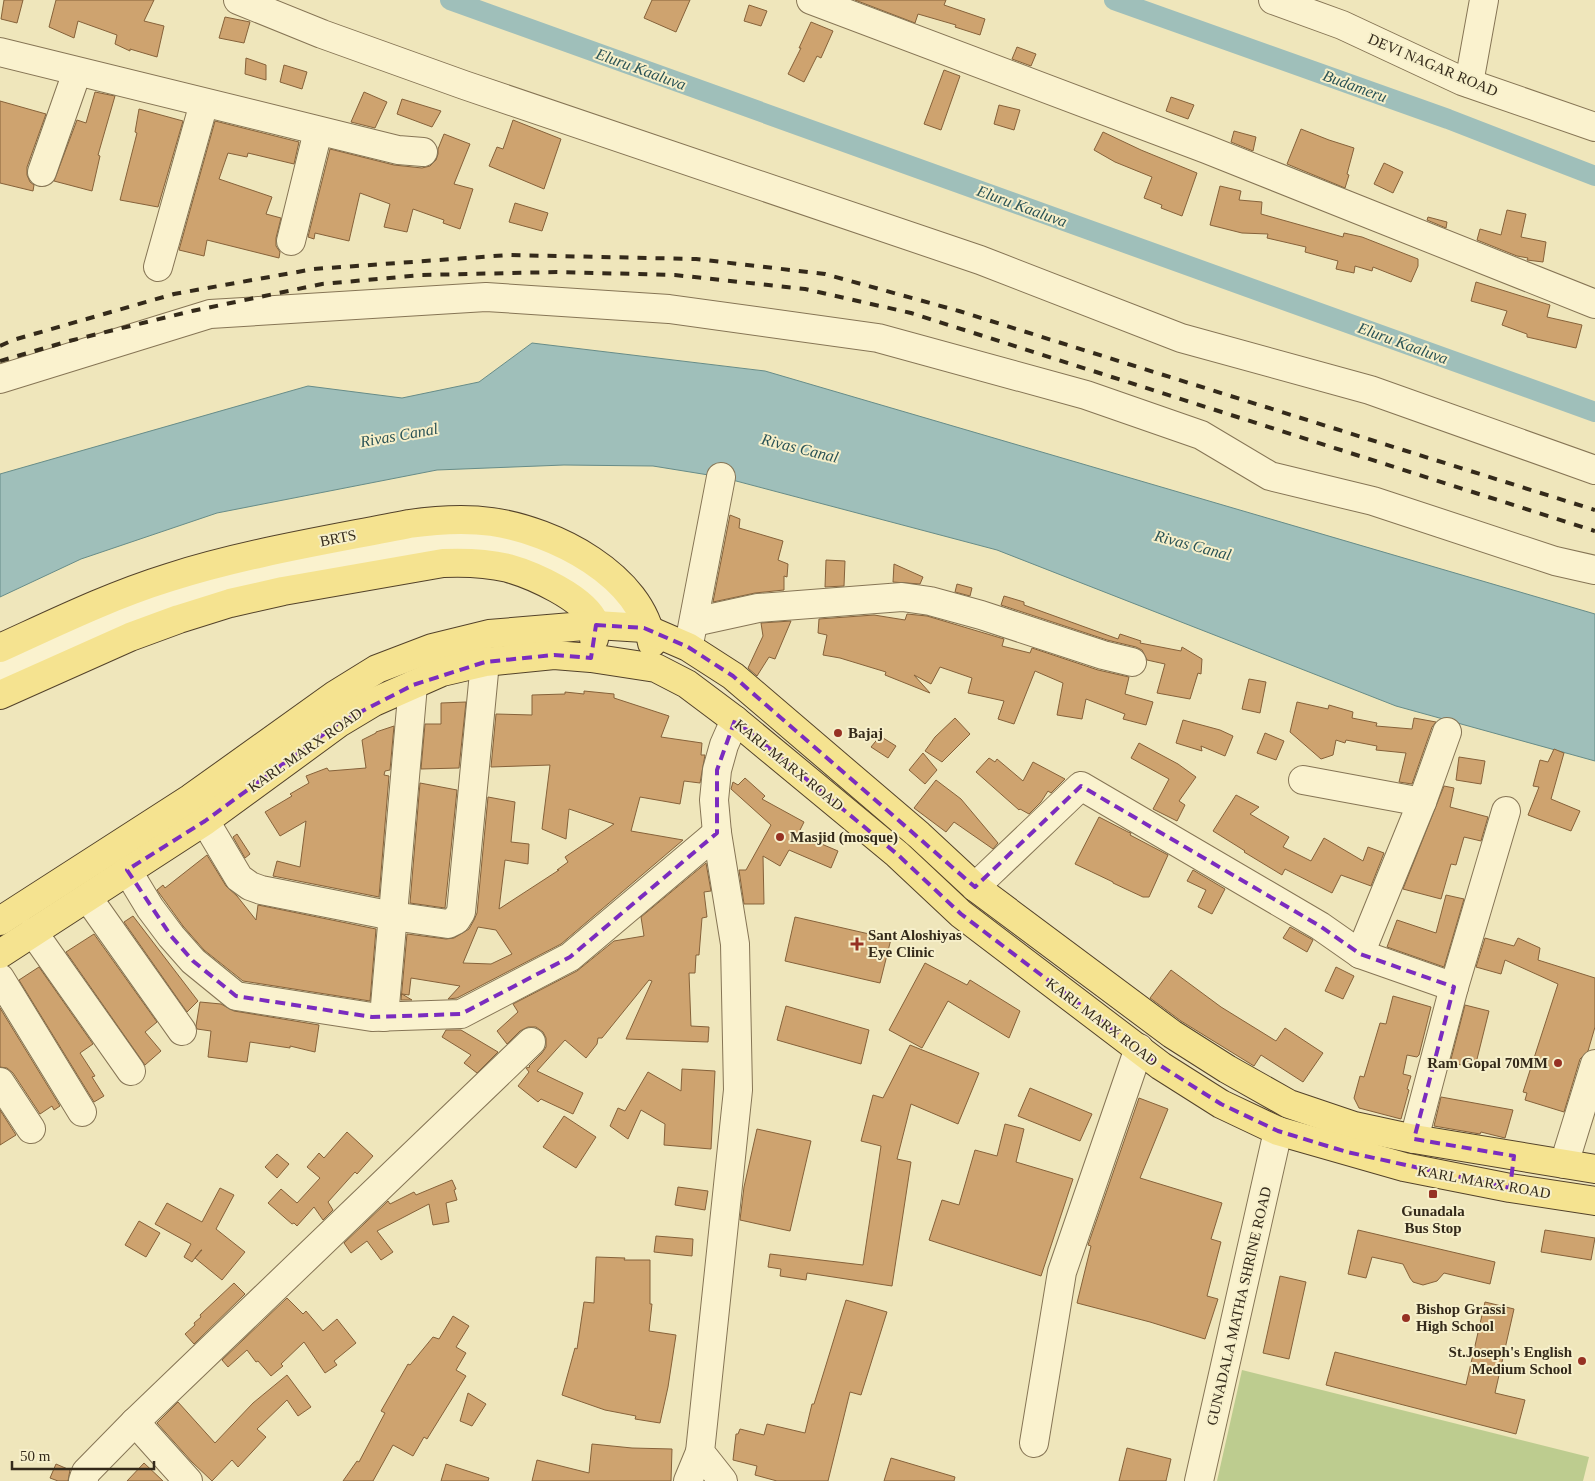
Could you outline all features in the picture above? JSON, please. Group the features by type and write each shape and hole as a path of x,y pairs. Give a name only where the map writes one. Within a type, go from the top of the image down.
{"main road":[{"name":"BRTS","path":"0,648 114,598 167,578 220,563 409,524 468,519 494,522 549,538 591,560 617,581 636,602 650,631 656,668"},
{"path":"0,695 130,637 230,603 283,591 443,563 466,562 485,564 508,568 532,577 568,595 590,616 596,625"},
{"name":"KARL MARX ROAD","path":"0,921 191,798 334,695 377,669 432,648 489,634 596,625 644,628 650,631 691,635 733,676 919,835 975,887 1172,1034 1227,1069 1289,1104 1354,1126 1595,1169"},
{"name":"BRTS","path":"590,658 596,625"},
{"name":"KARL MARX ROAD","path":"0,954 205,821 339,723 374,702 442,672 484,662 554,655 590,658 656,668 687,684 735,720 897,854 961,914 1161,1066 1221,1104 1278,1131 1404,1168 1510,1188 1595,1201"},
{"path":"1510,1188 1514,1156"}],"street":[{"path":"238,0 322,34 464,85 980,260 1181,338 1370,390 1595,470"},
{"path":"811,0 1206,149 1595,304"},
{"name":"DEVI NAGAR ROAD","path":"1273,0 1342,25 1469,83 1595,127"},
{"path":"1469,83 1484,0"},
{"path":"0,52 398,150 423,152"},
{"path":"42,172 77,72"},
{"path":"158,267 204,103"},
{"path":"291,241 318,131"},
{"path":"0,379 210,314 486,297 669,309 878,338 1086,395 1202,435 1270,476 1373,501 1555,561 1595,570"},
{"path":"691,635 721,477"},
{"name":"BRTS","path":"0,672 113,621 173,598 225,583 413,545 467,540 515,549 541,558 580,577 650,631"},
{"name":"BRTS","path":"580,577 599,605 596,625"},
{"path":"691,635 758,608 902,597 930,601 981,615 1103,655 1132,662"},
{"path":"205,821 239,878 250,886 261,890 393,916 448,924 456,920 460,912 484,662"},
{"path":"384,1017 413,685"},
{"path":"688,1481 700,1452 738,1090 735,944 717,833 714,800 717,770 724,745 735,720"},
{"path":"1360,954 1422,802 1446,732"},
{"path":"1303,780 1422,802"},
{"path":"975,887 1081,786 1320,926 1360,954 1454,987"},
{"path":"1414,1138 1454,987 1506,810"},
{"path":"127,870 150,908 177,943 193,961 236,996 372,1017 462,1014 570,957 717,833"},
{"path":"88,898 182,1031"},
{"path":"33,932 131,1070"},
{"path":"0,978 82,1112"},
{"path":"83,1481 86,1472 135,1422 531,1042"},
{"path":"1034,1443 1062,1272 1139,1048"},
{"path":"1564,1164 1595,1064"},
{"path":"0,1082 31,1129"},
{"name":"GUNADALA MATHA SHRINE ROAD","path":"1199,1481 1278,1131"},
{"path":"135,1422 188,1481"},
{"path":"700,1452 723,1481"}],"highlighted area":[{"path":"596,625 644,628 688,647 733,676 975,887 1081,786 1320,926 1360,954 1454,987 1414,1139 1514,1156 1510,1188 1347,1152 1278,1131 1221,1104 1161,1066 961,914 897,854 735,720 717,770 717,833 570,957 461,1014 372,1017 236,996 193,961 171,936 127,870 205,821 339,723 413,685 485,662 554,655 591,658"}],"green space":[{"path":"1242,1370 1589,1457 1583,1481 1217,1481"}],"water":[{"name":"Rivas Canal","path":"532,343 765,371 1595,614 1595,761 1396,706 997,550 721,477 653,466 564,465 437,470 217,513 81,559 0,597 0,474 308,386 402,398 479,382"}],"building":[{"path":"4,0 23,0 17,23 1,19"},
{"path":"56,0 154,0 144,21 164,26 157,57 130,49 130,51 115,44 117,35 78,21 74,38 49,27"},
{"path":"652,0 690,0 676,32 644,18"},
{"path":"855,0 946,0 944,5 985,19 980,35 955,27 956,25 918,14 915,23"},
{"path":"749,5 767,11 761,26 744,21"},
{"path":"225,17 250,22 244,43 219,38"},
{"path":"811,22 833,31 821,58 817,56 804,82 788,74"},
{"path":"1017,47 1036,54 1031,66 1012,59"},
{"path":"246,58 266,65 266,80 245,74"},
{"path":"284,65 307,72 302,89 280,82"},
{"path":"944,70 960,76 941,130 924,124"},
{"path":"95,92 115,96 98,155 100,156 92,191 54,181 77,120 86,123"},
{"path":"364,92 387,102 375,128 351,122"},
{"path":"1171,97 1194,105 1188,119 1166,111"},
{"path":"402,99 441,111 432,127 397,114"},
{"path":"0,101 46,114 27,167 27,175 30,182 34,185 33,191 0,183"},
{"path":"999,105 1020,110 1014,130 994,124"},
{"path":"139,109 183,121 158,207 120,200 137,133 135,132"},
{"path":"513,120 561,139 544,189 489,166 497,147 503,149"},
{"path":"215,121 299,142 294,164 248,153 247,157 228,153 219,179 272,197 266,214 281,218 276,238 276,246 280,252 279,258 207,240 204,256 179,250"},
{"path":"1301,129 1354,148 1345,188 1287,164"},
{"path":"1234,131 1256,137 1253,151 1231,142"},
{"path":"1103,132 1197,173 1182,216 1161,208 1162,205 1144,198 1152,177 1115,162 1094,150"},
{"path":"444,134 470,144 454,184 473,189 460,229 443,223 444,220 413,209 407,232 384,227 390,204 360,193 349,241 315,233 314,239 308,237 330,149 394,165 422,168 430,166 436,160"},
{"path":"1384,163 1403,172 1393,193 1374,184"},
{"path":"1220,186 1241,191 1239,200 1262,202 1261,214 1343,237 1344,233 1362,237 1418,259 1418,266 1411,282 1373,267 1372,271 1355,266 1354,273 1336,269 1338,261 1305,252 1306,247 1267,238 1268,234 1242,233 1210,225"},
{"path":"515,203 548,213 542,231 509,222"},
{"path":"1507,210 1526,214 1521,237 1546,242 1543,262 1527,260 1528,258 1517,256 1477,240 1480,229 1501,235"},
{"path":"1428,217 1447,222 1446,228 1427,220"},
{"path":"1476,282 1550,305 1547,317 1582,325 1576,348 1527,337 1527,334 1502,325 1507,311 1471,301"},
{"path":"730,515 740,519 739,528 783,541 778,560 788,564 787,577 784,576 784,590 755,593 713,602"},
{"path":"826,560 845,561 844,586 825,587"},
{"path":"894,564 923,577 920,584 893,582"},
{"path":"957,584 972,588 970,596 955,592"},
{"path":"1004,596 1118,639 1120,634 1141,641 1140,643 1181,651 1182,647 1202,659 1201,674 1198,673 1190,699 1157,693 1165,664 1147,660 1142,650 1001,605"},
{"path":"907,614 927,616 1004,639 1002,646 1030,653 1032,648 1098,670 1129,677 1125,694 1153,702 1146,725 1123,719 1125,714 1086,699 1082,719 1057,715 1063,683 1035,671 1014,724 998,719 1004,701 968,693 972,678 940,667 931,684 914,675 930,693 885,675 886,672 840,658 823,655 827,635 818,633 819,619 874,615 905,620"},
{"path":"791,621 775,659 769,657 757,676 748,668 763,636 761,623"},
{"path":"1249,679 1266,682 1260,713 1242,709"},
{"path":"584,691 614,694 614,698 669,716 661,737 702,743 701,755 705,755 700,783 684,781 680,804 640,797 631,831 683,840 561,944 457,998 448,999 460,986 411,978 409,995 402,994 412,1000 401,1000 407,934 446,939 454,938 469,929 477,913 488,797 515,802 511,842 529,844 528,864 505,860 499,909 559,870 557,870 568,862 565,857 614,824 569,809 566,839 542,829 550,765 491,767 496,714 532,715 532,695 565,694 565,692 584,694","holes":["478,927 496,930 512,954 491,964 463,963"]},
{"path":"466,702 459,768 421,769 425,724 441,724 441,703"},
{"path":"1297,702 1328,709 1329,705 1353,712 1352,718 1377,723 1376,726 1412,729 1414,718 1436,722 1432,727 1412,784 1399,782 1406,753 1376,750 1377,746 1346,740 1345,743 1336,740 1333,755 1321,759 1290,732"},
{"path":"955,718 970,734 942,762 925,751 935,737"},
{"path":"1183,720 1220,730 1233,736 1225,756 1201,746 1202,751 1176,743"},
{"path":"394,726 390,770 385,771 384,775 389,776 379,897 273,876 277,861 300,867 306,821 280,836 265,812 309,783 306,776 327,768 329,771 366,768 362,740 376,732"},
{"path":"1265,733 1284,741 1276,760 1257,753"},
{"path":"880,736 896,746 888,758 871,747"},
{"path":"1139,743 1178,764 1196,777 1179,801 1185,805 1177,821 1153,809 1169,779 1131,758"},
{"path":"1554,749 1564,753 1551,799 1580,811 1571,831 1528,815 1539,787 1533,786 1540,760 1548,762"},
{"path":"923,753 937,770 925,784 909,770"},
{"path":"1459,757 1485,761 1481,784 1456,780"},
{"path":"989,758 995,762 997,759 1023,781 1033,762 1065,779 1051,793 1048,791 1041,802 1029,814 1019,810 976,772"},
{"path":"745,778 765,796 762,799 804,822 798,834 838,851 831,868 789,850 780,866 763,856 764,904 744,904 739,870 746,870 771,825 731,789 733,782 738,785"},
{"path":"936,780 961,799 998,843 993,849 954,822 946,832 914,808"},
{"path":"420,783 457,790 445,908 410,903"},
{"path":"1444,786 1454,788 1450,807 1488,817 1481,841 1464,837 1456,865 1451,864 1441,899 1403,889"},
{"path":"1236,795 1259,807 1250,814 1289,837 1283,847 1311,861 1324,838 1363,861 1368,847 1384,853 1371,886 1341,875 1332,893 1285,869 1282,875 1244,852 1213,831"},
{"path":"1099,817 1168,855 1149,897 1143,897 1075,864"},
{"path":"237,834 250,854 245,858 233,837"},
{"path":"207,855 226,886 237,896 256,920 258,905 376,929 370,1001 243,981 204,950 183,926 157,890 163,885 165,888"},
{"path":"706,863 711,891 704,892 707,917 702,918 699,955 696,955 695,973 689,973 691,1026 709,1027 708,1042 626,1039 652,981 649,980 602,1038 598,1038 597,1044 586,1058 565,1040 537,1071 583,1093 573,1114 541,1099 538,1102 518,1086 529,1072 526,1068 530,1067 546,1047 546,1038 543,1032 536,1027 528,1027 520,1031 507,1044 497,1031 518,1012 513,1004 577,971 614,941 644,936 641,917"},
{"path":"1193,870 1225,889 1212,914 1198,907 1206,890 1187,881"},
{"path":"1446,895 1464,899 1444,967 1387,947 1397,920 1436,933"},
{"path":"133,916 198,1001 187,1012 124,922"},
{"path":"795,917 891,939 880,983 785,961"},
{"path":"1290,927 1313,940 1307,952 1283,938"},
{"path":"94,934 157,1022 145,1032 161,1051 145,1065 66,952"},
{"name":"Ram Gopal 70MM","path":"1485,938 1514,946 1518,938 1540,948 1538,960 1595,978 1595,1027 1588,1051 1580,1059 1564,1112 1525,1100 1527,1093 1523,1092 1558,984 1505,960 1501,974 1476,967"},
{"path":"925,963 967,985 970,980 1020,1011 1009,1038 948,1001 922,1048 889,1030"},
{"path":"39,967 93,1044 80,1053 95,1076 92,1077 104,1096 94,1102 19,980"},
{"path":"1336,967 1354,976 1343,999 1325,991"},
{"path":"1171,970 1221,1007 1276,1041 1285,1028 1323,1053 1303,1082 1261,1055 1254,1066 1181,1021 1150,998"},
{"path":"1393,996 1431,1007 1419,1055 1417,1057 1407,1055 1403,1074 1411,1076 1401,1119 1359,1108 1354,1098 1360,1076 1364,1077 1380,1023 1386,1024"},
{"path":"200,1002 221,1004 234,1011 319,1025 315,1052 290,1046 290,1048 250,1042 247,1062 208,1057 211,1031 197,1029 196,1026"},
{"path":"1465,1005 1489,1011 1475,1067 1450,1063"},
{"path":"786,1006 869,1030 861,1064 777,1040"},
{"path":"0,1008 60,1106 54,1110 52,1106 40,1114 13,1073 7,1068 0,1067"},
{"path":"446,1030 461,1030 498,1052 477,1073 464,1063 471,1055 442,1037"},
{"path":"910,1045 979,1073 958,1124 911,1104 897,1159 911,1162 892,1286 807,1273 806,1280 780,1276 781,1269 768,1267 770,1254 863,1265 881,1146 861,1141 873,1095 883,1098"},
{"path":"682,1069 715,1071 711,1149 664,1145 665,1124 641,1110 628,1139 610,1126 618,1108 625,1111 648,1072 681,1091"},
{"path":"1030,1088 1092,1114 1080,1141 1018,1116"},
{"path":"1441,1097 1513,1110 1505,1138 1481,1132 1480,1134 1434,1126"},
{"path":"1139,1098 1168,1109 1140,1178 1222,1203 1211,1239 1221,1242 1207,1296 1218,1299 1205,1339 1077,1303 1091,1246 1088,1245"},
{"path":"0,1110 16,1135 0,1145"},
{"path":"564,1116 596,1137 576,1168 543,1147"},
{"path":"1005,1124 1024,1129 1016,1162 1073,1179 1041,1276 929,1240 942,1200 959,1205 975,1150 997,1156"},
{"path":"757,1129 811,1141 790,1231 740,1220 744,1187"},
{"path":"347,1132 373,1156 357,1174 355,1172 328,1202 333,1210 323,1220 314,1207 297,1226 294,1223 292,1224 268,1203 281,1189 297,1203 320,1178 307,1167 319,1153 324,1158"},
{"path":"277,1154 289,1164 277,1178 265,1167"},
{"path":"452,1180 456,1189 454,1190 457,1200 446,1203 449,1222 433,1225 429,1204 377,1231 393,1252 381,1260 367,1241 351,1253 344,1243 388,1201 390,1204 414,1192 416,1195"},
{"path":"678,1187 708,1191 705,1210 675,1205"},
{"path":"220,1188 234,1195 216,1229 245,1252 222,1280 195,1258 192,1262 184,1257 191,1244 155,1224 167,1203 202,1222"},
{"path":"139,1221 160,1233 146,1257 125,1245"},
{"path":"1358,1230 1495,1262 1490,1284 1444,1273 1437,1281 1423,1285 1413,1282 1403,1264 1372,1257 1366,1278 1348,1274"},
{"path":"1545,1230 1595,1238 1591,1260 1541,1252"},
{"path":"656,1236 693,1239 692,1256 654,1252"},
{"path":"596,1257 650,1260 650,1304 652,1304 649,1331 676,1335 660,1423 635,1419 636,1416 605,1410 562,1395 575,1348 577,1349 584,1302 594,1303"},
{"path":"1280,1276 1306,1282 1289,1359 1263,1353"},
{"path":"234,1283 245,1294 194,1344 185,1334 195,1325 194,1323 201,1317 200,1315"},
{"path":"287,1298 303,1314 306,1311 323,1331 337,1319 356,1343 334,1361 337,1365 325,1373 304,1342 281,1364 283,1366 271,1376 258,1361 256,1362 247,1350 228,1367 222,1360"},
{"path":"846,1300 887,1312 861,1395 850,1392 828,1481 777,1481 755,1475 757,1466 733,1460 736,1434 738,1434 740,1429 764,1435 767,1424 805,1433 812,1404 814,1404"},
{"path":"1485,1302 1514,1309 1495,1393 1525,1400 1516,1434 1326,1385 1335,1352 1466,1385"},
{"path":"453,1316 469,1326 456,1347 466,1353 456,1370 466,1376 427,1439 424,1437 413,1456 393,1445 373,1481 343,1481 357,1461 359,1462 385,1413 381,1411 408,1364 410,1365 433,1337 439,1339"},
{"path":"287,1375 311,1407 298,1416 287,1400 257,1429 266,1437 238,1467 232,1460 212,1481 157,1423 178,1402 215,1443 253,1403"},
{"path":"468,1393 486,1404 472,1426 460,1421"},
{"path":"592,1444 672,1449 671,1481 532,1481 537,1460 589,1473"},
{"path":"1127,1448 1171,1459 1166,1481 1119,1481"},
{"path":"891,1458 955,1477 954,1481 884,1481"},
{"path":"144,1463 163,1481 127,1481"},
{"path":"56,1464 70,1470 68,1481 58,1481 50,1478"},
{"path":"446,1464 489,1478 488,1481 441,1481"}],"waterway":[{"name":"Eluru Kaaluva","path":"450,0 1595,412"},
{"name":"Budameru","path":"1114,0 1448,119 1595,176"}],"railway":[{"path":"0,346 13,340 174,294 314,269 509,255 696,259 825,274 959,311 1595,510"},
{"path":"0,361 69,341 192,311 322,284 422,275 557,272 675,275 805,289 911,313 1595,531"}],"place":[{"name":"Bajaj","path":"838,733"},
{"name":"Masjid (mosque)","path":"780,837"},
{"name":"Sant Aloshiyas Eye Clinic","path":"857,944"},
{"name":"Ram Gopal 70MM","path":"1558,1063"},
{"name":"Gunadala Bus Stop","path":"1433,1194"},
{"name":"Bishop Grassi High School","path":"1406,1318"},
{"name":"St.Joseph's English Medium School","path":"1582,1361"}]}
